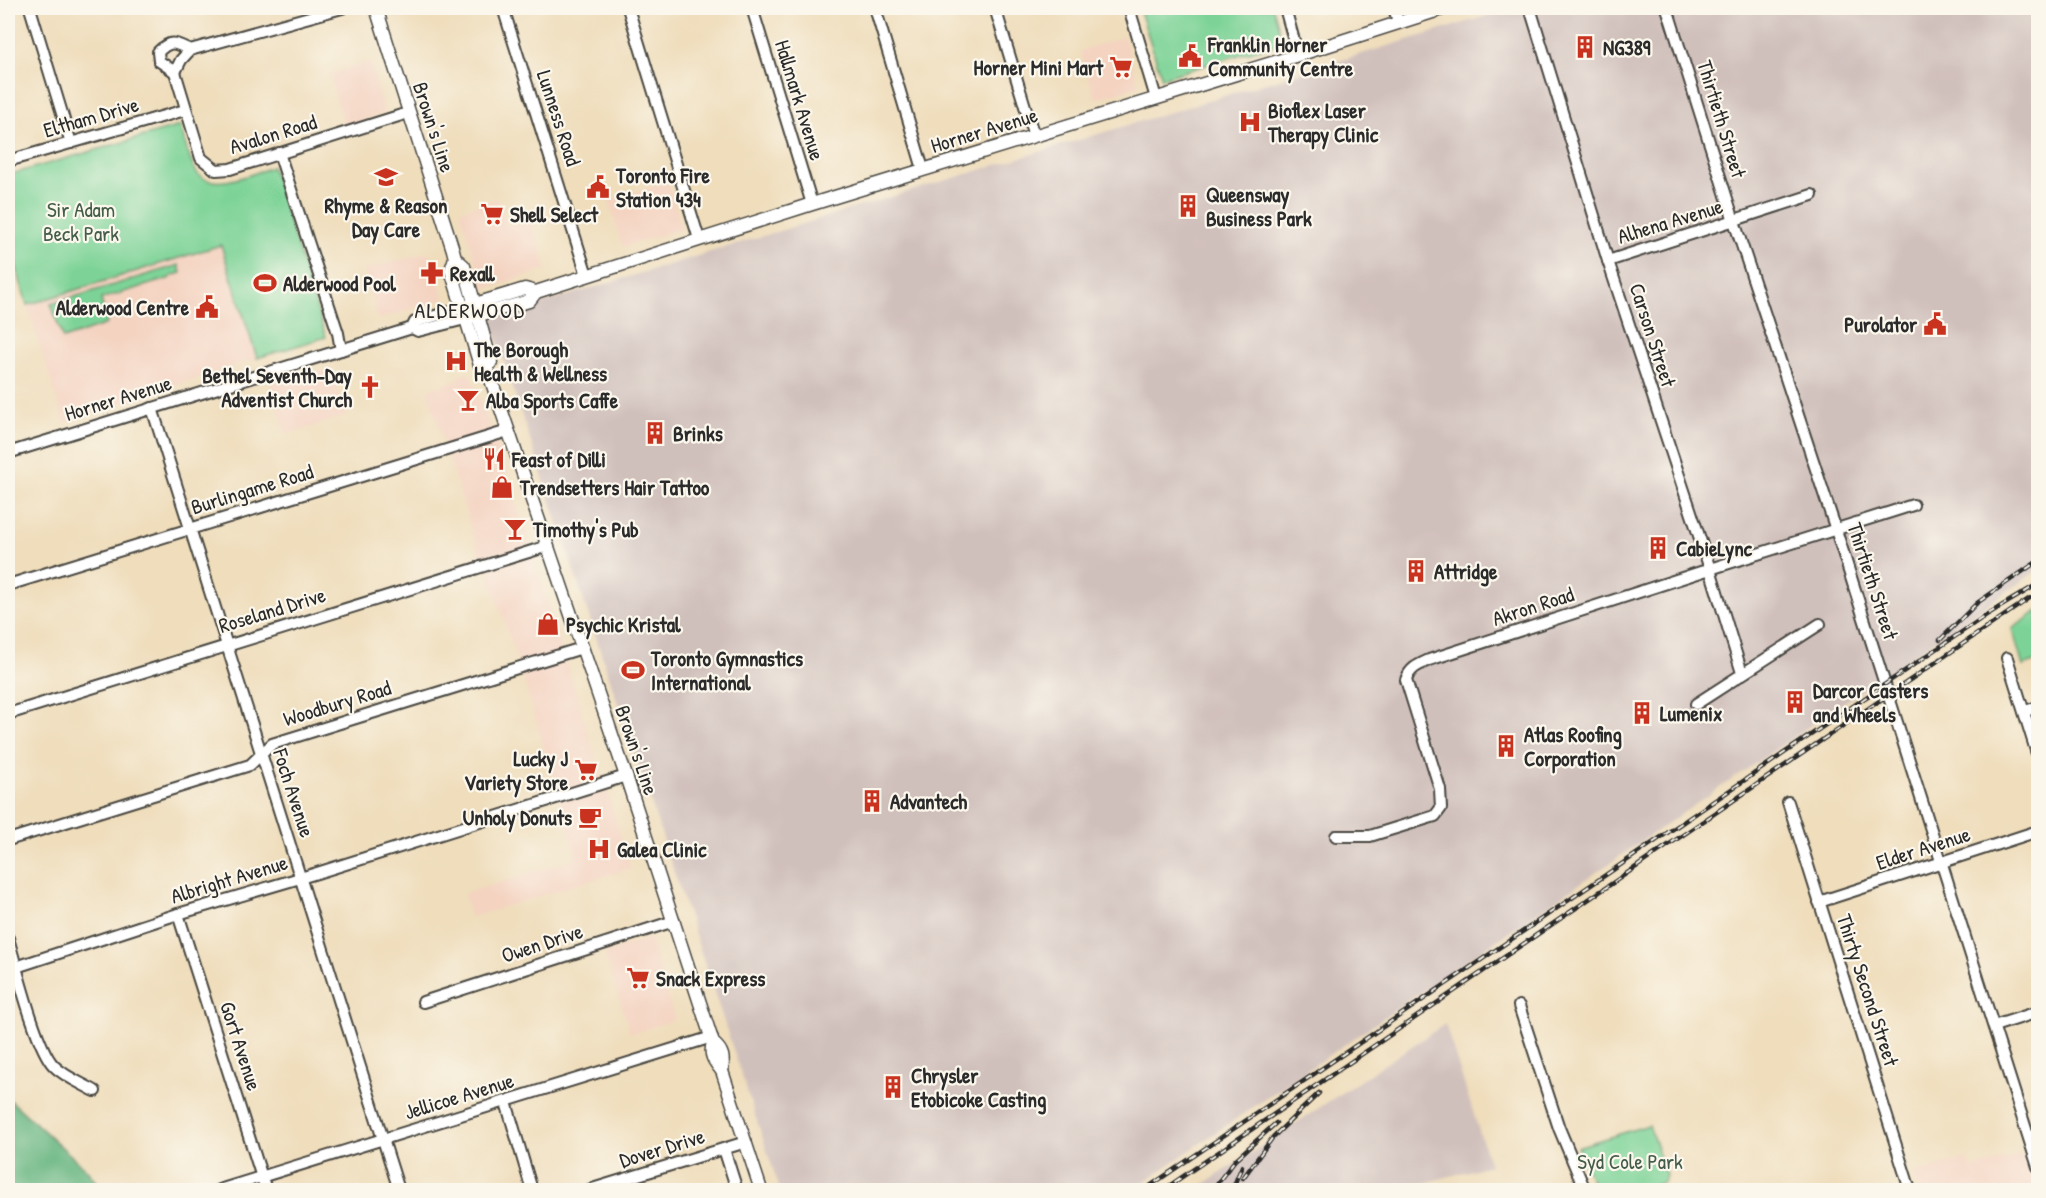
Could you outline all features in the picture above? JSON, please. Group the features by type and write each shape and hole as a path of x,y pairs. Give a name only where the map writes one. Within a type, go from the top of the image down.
{"main road":[{"name":"Brown's Line","path":"376,8 455,258 464,266 491,362 487,368"},
{"name":"Horner Avenue","path":"464,313 529,301 536,292 699,239 1445,8"},
{"name":"Brown's Line","path":"455,258 451,270 480,365 487,368 548,546 674,921 712,1040 711,1052 714,1062 722,1071 761,1191"}],"street":[{"path":"30,8 71,143"},
{"path":"190,50 175,42 165,44 158,52 159,61 175,72 181,60 190,50 342,8"},
{"name":"Lunness Road","path":"503,8 587,276"},
{"path":"628,8 699,239"},
{"name":"Hallmark Avenue","path":"752,8 812,204"},
{"path":"875,8 924,169"},
{"path":"995,8 1034,136"},
{"path":"1129,8 1156,98"},
{"path":"1285,8 1298,55"},
{"path":"1394,8 1398,22"},
{"name":"Carson Street","path":"1530,8 1608,261 1710,568 1742,673"},
{"name":"Thirtieth Street","path":"1667,8 1941,863 2036,1151 2038,1167"},
{"name":"Avalon Road","path":"175,72 201,158 219,170 230,169 408,113"},
{"name":"Eltham Drive","path":"8,161 185,110"},
{"path":"279,153 338,333 341,350"},
{"name":"Alhena Avenue","path":"1608,261 1812,195"},
{"name":"Horner Avenue","path":"8,452 412,328 418,331 464,313"},
{"name":"Foch Avenue","path":"152,408 399,1191"},
{"name":"Burlingame Road","path":"8,585 508,431"},
{"name":"Akron Road","path":"1336,836 1370,836 1435,816 1441,808 1440,789 1406,680 1414,667 1429,660 1710,568 1913,505"},
{"name":"Roseland Drive","path":"8,714 226,644 548,546"},
{"path":"1696,704 1820,624"},
{"name":"Woodbury Road","path":"8,840 250,765 272,744 582,648"},
{"path":"2007,658 2038,757"},
{"path":"2025,711 2038,706"},
{"name":"Albright Avenue","path":"12,970 178,914 301,878 626,776"},
{"name":"Thirty Second Street","path":"1788,802 1910,1191"},
{"name":"Elder Avenue","path":"1819,902 2038,831"},
{"name":"Gort Avenue","path":"178,914 266,1191"},
{"name":"Owen Drive","path":"423,1002 674,921"},
{"path":"8,938 12,970 41,1044 53,1065 64,1074 95,1091"},
{"path":"1519,1006 1559,1128 1585,1191"},
{"path":"1994,1026 2038,1012"},
{"name":"Jellicoe Avenue","path":"219,1191 712,1040"},
{"path":"506,1102 532,1191"},
{"name":"Dover Drive","path":"589,1191 746,1142"},
{"path":"724,1149 737,1191"}],"shaded area":[{"path":"1513,8 2038,8 2038,570 1132,1190 780,1190 490,319"},
{"path":"1124,37 1139,86 1095,99 1080,51"},
{"path":"370,62 385,113 344,126 329,74"},
{"path":"668,182 682,229 622,247 609,200"},
{"path":"497,198 508,227 530,220 547,269 484,289 460,211"},
{"path":"222,245 257,358 64,423 27,305"},
{"path":"429,252 444,299 378,320 364,270"},
{"path":"331,370 346,416 286,435 270,381"},
{"path":"468,373 475,384 498,446 631,868 471,917 464,894 577,858 516,656 488,573 481,560 427,390 459,380 459,376"},
{"path":"650,938 675,1020 631,1034 604,953"},
{"path":"1445,1024 1490,1165 1418,1185 1419,1190 1204,1190 1203,1185"},
{"path":"2038,1149 2038,1190 1919,1190 1913,1174 1967,1158 1972,1169"}],"green space":[{"name":"Franklin Horner Community Centre","path":"1139,8 1273,8 1283,42 1162,78"},
{"name":"Sir Adam Beck Park","path":"180,126 193,166 199,175 206,179 224,181 235,179 272,167 326,337 257,358 221,245 27,305 8,237 8,175"},
{"path":"179,265 181,273 171,278 101,299 107,324 63,339 51,304"},
{"path":"2038,611 2038,661 2023,666 2012,629"},
{"path":"8,1098 88,1171 102,1190 8,1190"},
{"name":"Syd Cole Park","path":"1649,1125 1666,1175 1664,1182 1644,1190 1596,1190 1577,1147"}],"railway":[{"path":"1940,640 1977,603 2038,561"},
{"path":"1144,1190 1988,614 2038,584"},
{"path":"1163,1190 2030,598"},
{"path":"1243,1178 1273,1137 1319,1093"},
{"path":"1212,1190 1235,1160 1276,1123"},
{"path":"1232,1190 1242,1166"}],"place":[{"name":"NG389","path":"1585,47"},
{"name":"Franklin Horner Community Centre","path":"1190,56"},
{"name":"Horner Mini Mart","path":"1121,67"},
{"name":"Bioflex Laser Therapy Clinic","path":"1250,122"},
{"name":"Rhyme & Reason Day Care","path":"386,177"},
{"name":"Toronto Fire Station 434","path":"598,187"},
{"name":"Queensway Business Park","path":"1188,206"},
{"name":"Shell Select","path":"492,214"},
{"name":"Rexall","path":"432,273"},
{"name":"Alderwood Pool","path":"265,283"},
{"name":"Alderwood Centre","path":"207,307"},
{"name":"Purolator","path":"1935,324"},
{"name":"The Borough Health & Wellness","path":"456,361"},
{"name":"Bethel Seventh-Day Adventist Church","path":"370,387"},
{"name":"Alba Sports Caffe","path":"468,400"},
{"name":"Brinks","path":"655,433"},
{"name":"Feast of Dilli","path":"494,459"},
{"name":"Trendsetters Hair Tattoo","path":"502,487"},
{"name":"Timothy's Pub","path":"515,529"},
{"name":"CabieLync","path":"1658,548"},
{"name":"Attridge","path":"1416,571"},
{"name":"Psychic Kristal","path":"548,624"},
{"name":"Toronto Gymnastics International","path":"633,670"},
{"name":"Darcor Casters and Wheels","path":"1795,702"},
{"name":"Lumenix","path":"1642,713"},
{"name":"Atlas Roofing Corporation","path":"1506,746"},
{"name":"Lucky J Variety Store","path":"586,770"},
{"name":"Advantech","path":"872,801"},
{"name":"Unholy Donuts","path":"590,817"},
{"name":"Galea Clinic","path":"599,849"},
{"name":"Snack Express","path":"638,978"},
{"name":"Chrysler Etobicoke Casting","path":"893,1087"}],"district":[{"name":"ALDERWOOD","path":"470,310"}]}
